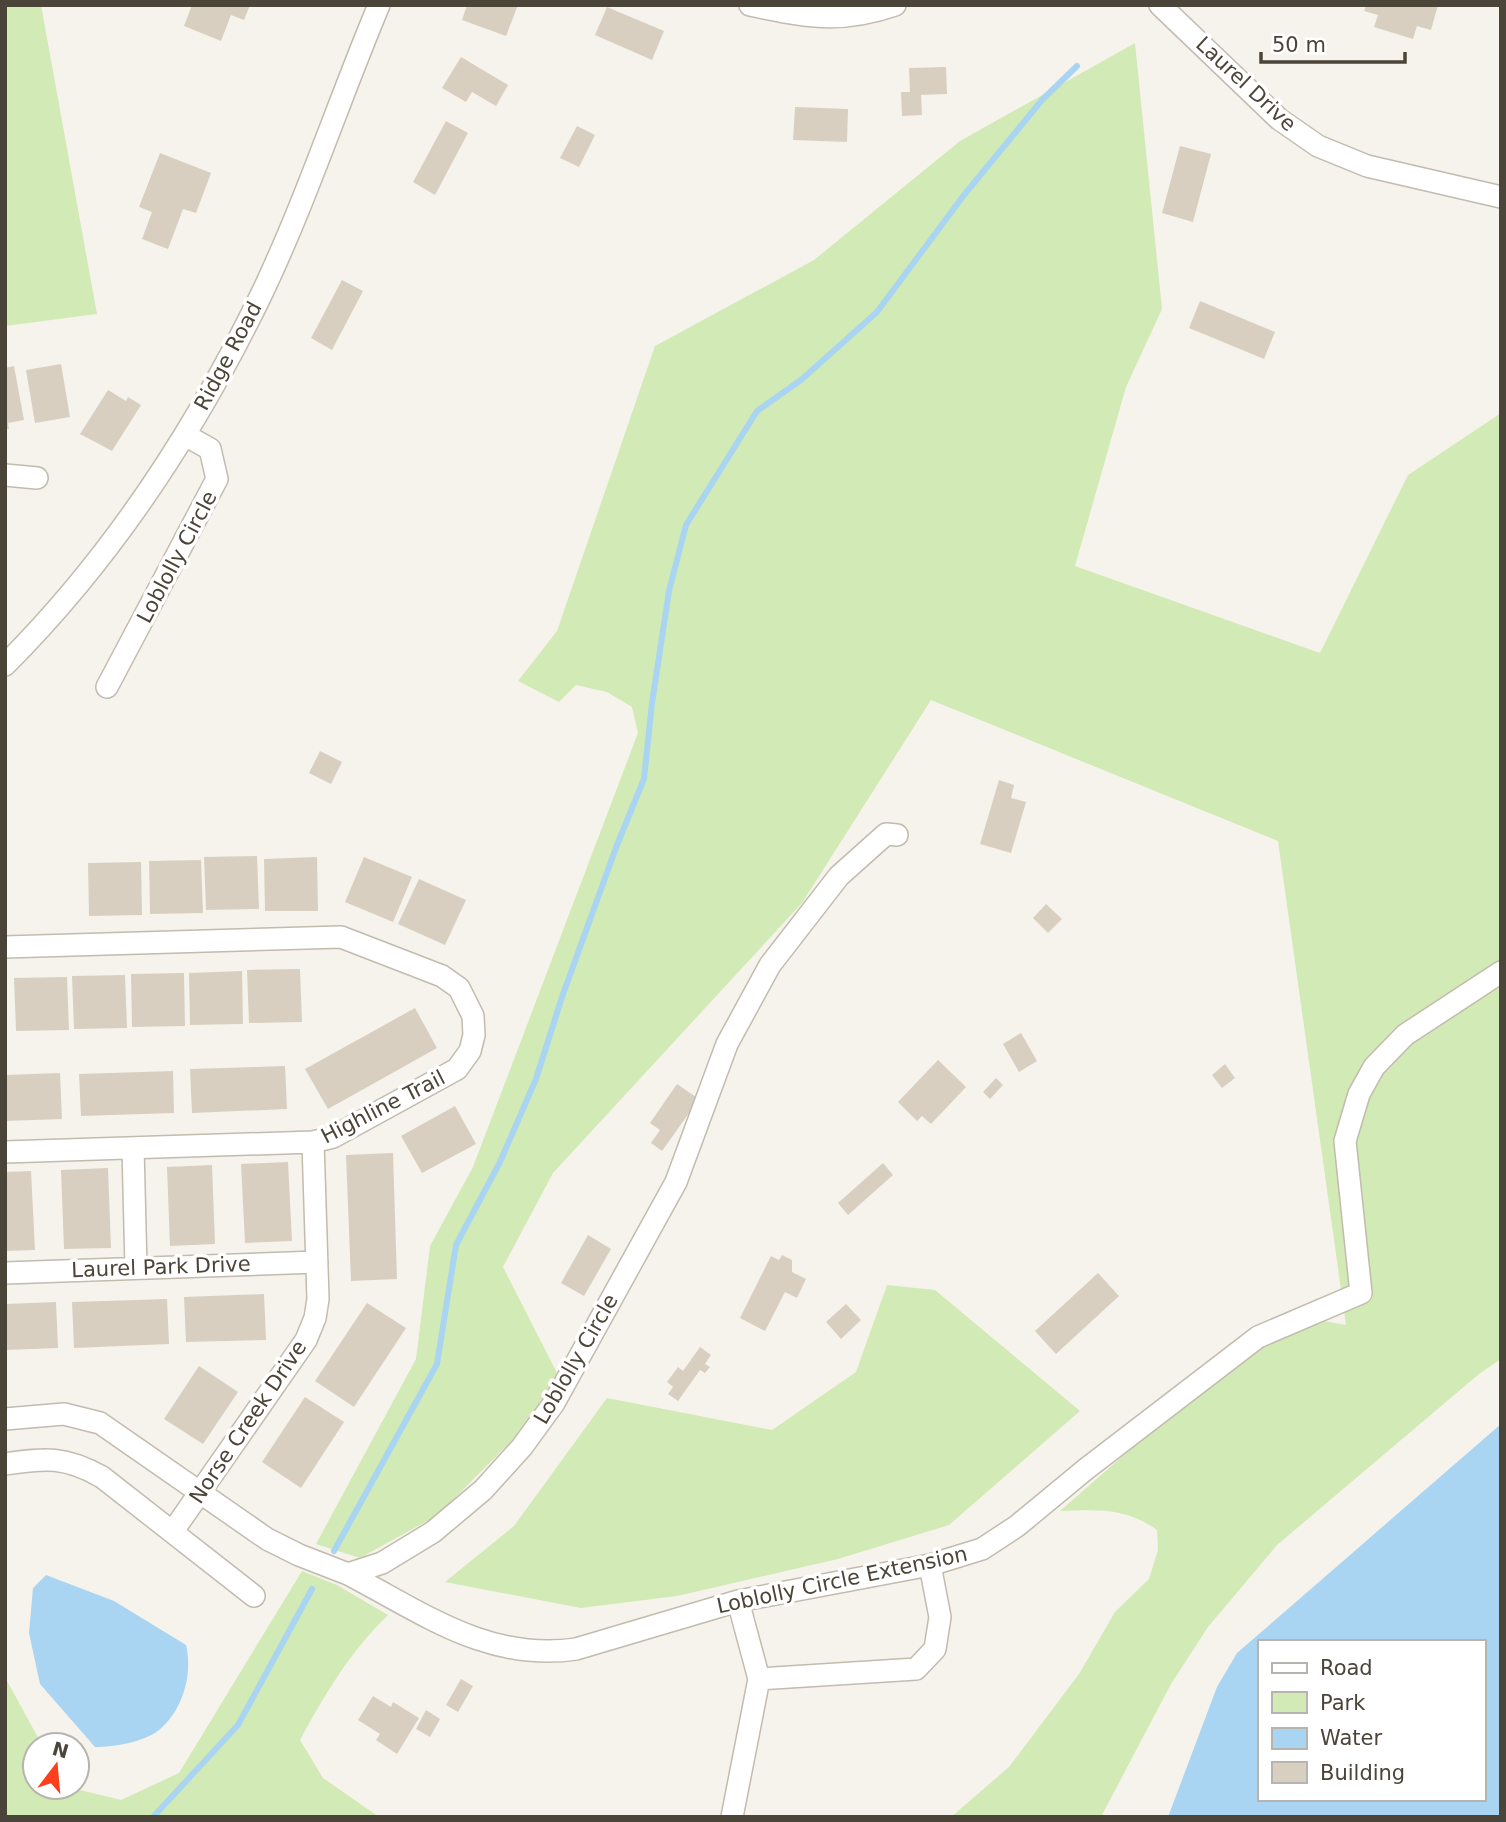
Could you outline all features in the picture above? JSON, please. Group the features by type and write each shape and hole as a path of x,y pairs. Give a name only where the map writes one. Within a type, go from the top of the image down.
{"street":[{"name":"Ridge Road","path":"5,665 99,558 161,474 185,435 264,289 379,5"},
{"path":"750,5 832,19 869,14 895,5"},
{"name":"Laurel Drive","path":"1160,5 1279,119 1318,146 1367,166 1501,197"},
{"name":"Loblolly Circle","path":"107,687 217,480 210,449 185,435"},
{"path":"5,475 37,478"},
{"name":"Loblolly Circle","path":"348,1574 382,1563 433,1532 483,1490 522,1447 554,1402 676,1182 727,1044 770,965 839,876 886,834 897,835"},
{"name":"Highline Trail","path":"5,947 341,937 442,976 459,988 473,1016 474,1035 470,1051 457,1069 333,1137 313,1142 5,1152"},
{"name":"Loblolly Circle Extension","path":"348,1574 479,1641 534,1653 576,1649 738,1601 930,1565 982,1549 1017,1526 1086,1469 1258,1337 1361,1293 1345,1141 1359,1094 1374,1067 1405,1035 1501,972"},
{"name":"Norse Creek Drive","path":"173,1531 306,1340 317,1309 313,1142"},
{"path":"133,1148 136,1268"},
{"name":"Laurel Park Drive","path":"5,1273 317,1262"},
{"path":"5,1419 46,1414 84,1417 117,1433 267,1539 348,1574"},
{"path":"5,1464 39,1459 63,1459 79,1464 102,1477 254,1596"},
{"path":"760,1679 916,1669 935,1649 940,1616 930,1565"},
{"path":"732,1817 760,1679 738,1601"}],"green space":[{"path":"5,5 41,5 97,314 5,326"},
{"path":"1135,43 1162,309 1126,387 1075,566 1320,653 1408,475 1501,413 1501,1359 1479,1374 1277,1545 1208,1627 1171,1684 1101,1817 951,1817 1009,1767 1079,1674 1115,1612 1149,1579 1158,1550 1157,1530 1134,1517 1122,1514 1060,1511 1237,1356 1307,1318 1346,1325 1278,841 931,700 802,903 553,1173 503,1267 560,1379 521,1431 438,1515 360,1558 316,1544 416,1359 430,1246 473,1167 638,733 632,707 607,692 576,685 559,702 518,681 557,631 655,346 814,260 960,141"},
{"path":"887,1285 935,1290 1080,1411 949,1525 838,1559 677,1596 581,1608 445,1582 514,1526 607,1398 772,1430 856,1372"},
{"path":"302,1571 337,1585 388,1615 339,1674 300,1740 323,1778 379,1817 5,1817 5,1677 34,1731 21,1731 21,1801 91,1801 91,1793 121,1800 179,1773"}],"water":[{"path":"1501,1424 1501,1817 1168,1817 1217,1687 1237,1653"},
{"path":"46,1575 114,1601 186,1645 188,1668 184,1691 174,1712 159,1730 129,1743 95,1747 91,1742 91,1731 81,1731 40,1684 29,1633 33,1588"}],"building":[{"path":"192,5 250,5 244,20 231,15 221,41 184,26"},
{"path":"467,5 518,5 506,36 462,20"},
{"path":"1366,5 1438,5 1431,30 1417,26 1413,39 1374,27 1378,15 1364,11"},
{"path":"607,7 664,31 652,60 595,35"},
{"path":"461,57 508,85 496,106 472,92 466,102 442,88"},
{"path":"946,67 947,94 921,95 922,115 902,116 901,92 910,92 909,68"},
{"path":"795,107 848,109 847,142 793,140"},
{"path":"446,121 468,133 435,195 413,182"},
{"path":"577,126 595,135 579,167 560,158"},
{"path":"1180,146 1211,154 1193,222 1162,213"},
{"path":"160,153 211,173 196,213 183,209 168,249 142,239 152,212 139,207"},
{"path":"342,280 363,291 332,350 311,338"},
{"path":"1200,301 1275,332 1264,359 1189,328"},
{"path":"61,364 70,417 35,423 26,370"},
{"path":"14,366 24,420 8,423 9,429 5,429 5,368"},
{"path":"108,390 126,401 128,397 141,405 112,451 80,434"},
{"path":"320,751 342,762 331,784 309,773"},
{"path":"999,780 1014,785 1011,798 1026,802 1011,853 980,844"},
{"path":"257,856 259,909 206,910 204,857"},
{"path":"317,857 318,911 265,911 264,859"},
{"path":"364,857 412,877 393,922 345,902"},
{"path":"201,860 203,913 150,914 149,861"},
{"path":"141,862 142,915 89,916 88,863"},
{"path":"419,879 466,900 445,945 398,924"},
{"path":"1046,904 1062,919 1048,933 1033,918"},
{"path":"300,969 302,1022 249,1023 247,970"},
{"path":"242,971 243,1024 190,1025 189,973"},
{"path":"184,973 185,1026 132,1027 131,974"},
{"path":"125,975 127,1028 74,1029 72,976"},
{"path":"67,977 69,1030 16,1031 14,978"},
{"path":"415,1008 437,1048 328,1109 305,1069"},
{"path":"1021,1033 1037,1061 1019,1072 1003,1044"},
{"path":"938,1060 966,1087 931,1124 922,1116 917,1121 898,1102"},
{"path":"1225,1064 1235,1078 1222,1088 1212,1075"},
{"path":"285,1066 287,1109 192,1113 190,1069"},
{"path":"173,1071 174,1113 81,1116 79,1074"},
{"path":"60,1073 62,1119 5,1121 5,1075"},
{"path":"996,1078 1003,1085 990,1099 983,1092"},
{"path":"677,1084 699,1099 662,1151 651,1143 660,1130 650,1123"},
{"path":"455,1106 476,1144 422,1173 401,1136"},
{"path":"393,1153 397,1279 351,1281 346,1155"},
{"path":"288,1162 292,1241 245,1243 241,1164"},
{"path":"883,1163 893,1175 848,1215 838,1203"},
{"path":"212,1165 215,1244 170,1246 167,1167"},
{"path":"108,1168 111,1248 64,1249 61,1170"},
{"path":"31,1171 35,1250 5,1251 5,1172"},
{"path":"588,1235 611,1249 584,1296 561,1283"},
{"path":"782,1255 792,1260 792,1272 806,1279 797,1298 785,1292 765,1331 740,1318 771,1256 779,1260"},
{"path":"1098,1273 1119,1296 1056,1354 1035,1331"},
{"path":"264,1294 266,1340 186,1342 184,1297"},
{"path":"167,1299 169,1344 74,1348 72,1302"},
{"path":"56,1302 58,1348 5,1350 5,1304"},
{"path":"367,1303 406,1328 354,1407 315,1381"},
{"path":"846,1304 861,1320 841,1339 826,1322"},
{"path":"700,1347 711,1355 705,1364 710,1367 705,1373 700,1370 678,1401 668,1394 673,1387 667,1382 678,1367 683,1371"},
{"path":"199,1366 238,1392 203,1444 164,1419"},
{"path":"305,1397 344,1422 301,1488 262,1462"},
{"path":"461,1679 473,1686 458,1712 446,1705"},
{"path":"373,1696 391,1707 393,1702 419,1718 397,1754 376,1740 380,1734 358,1720"},
{"path":"426,1710 440,1719 430,1737 416,1729"}],"waterway":[{"path":"334,1551 437,1364 456,1245 500,1162 536,1079 562,997 644,779 669,591 686,525 757,411 801,380 877,312 964,195 1042,100 1077,66"},
{"path":"153,1817 238,1725 312,1589"}]}
